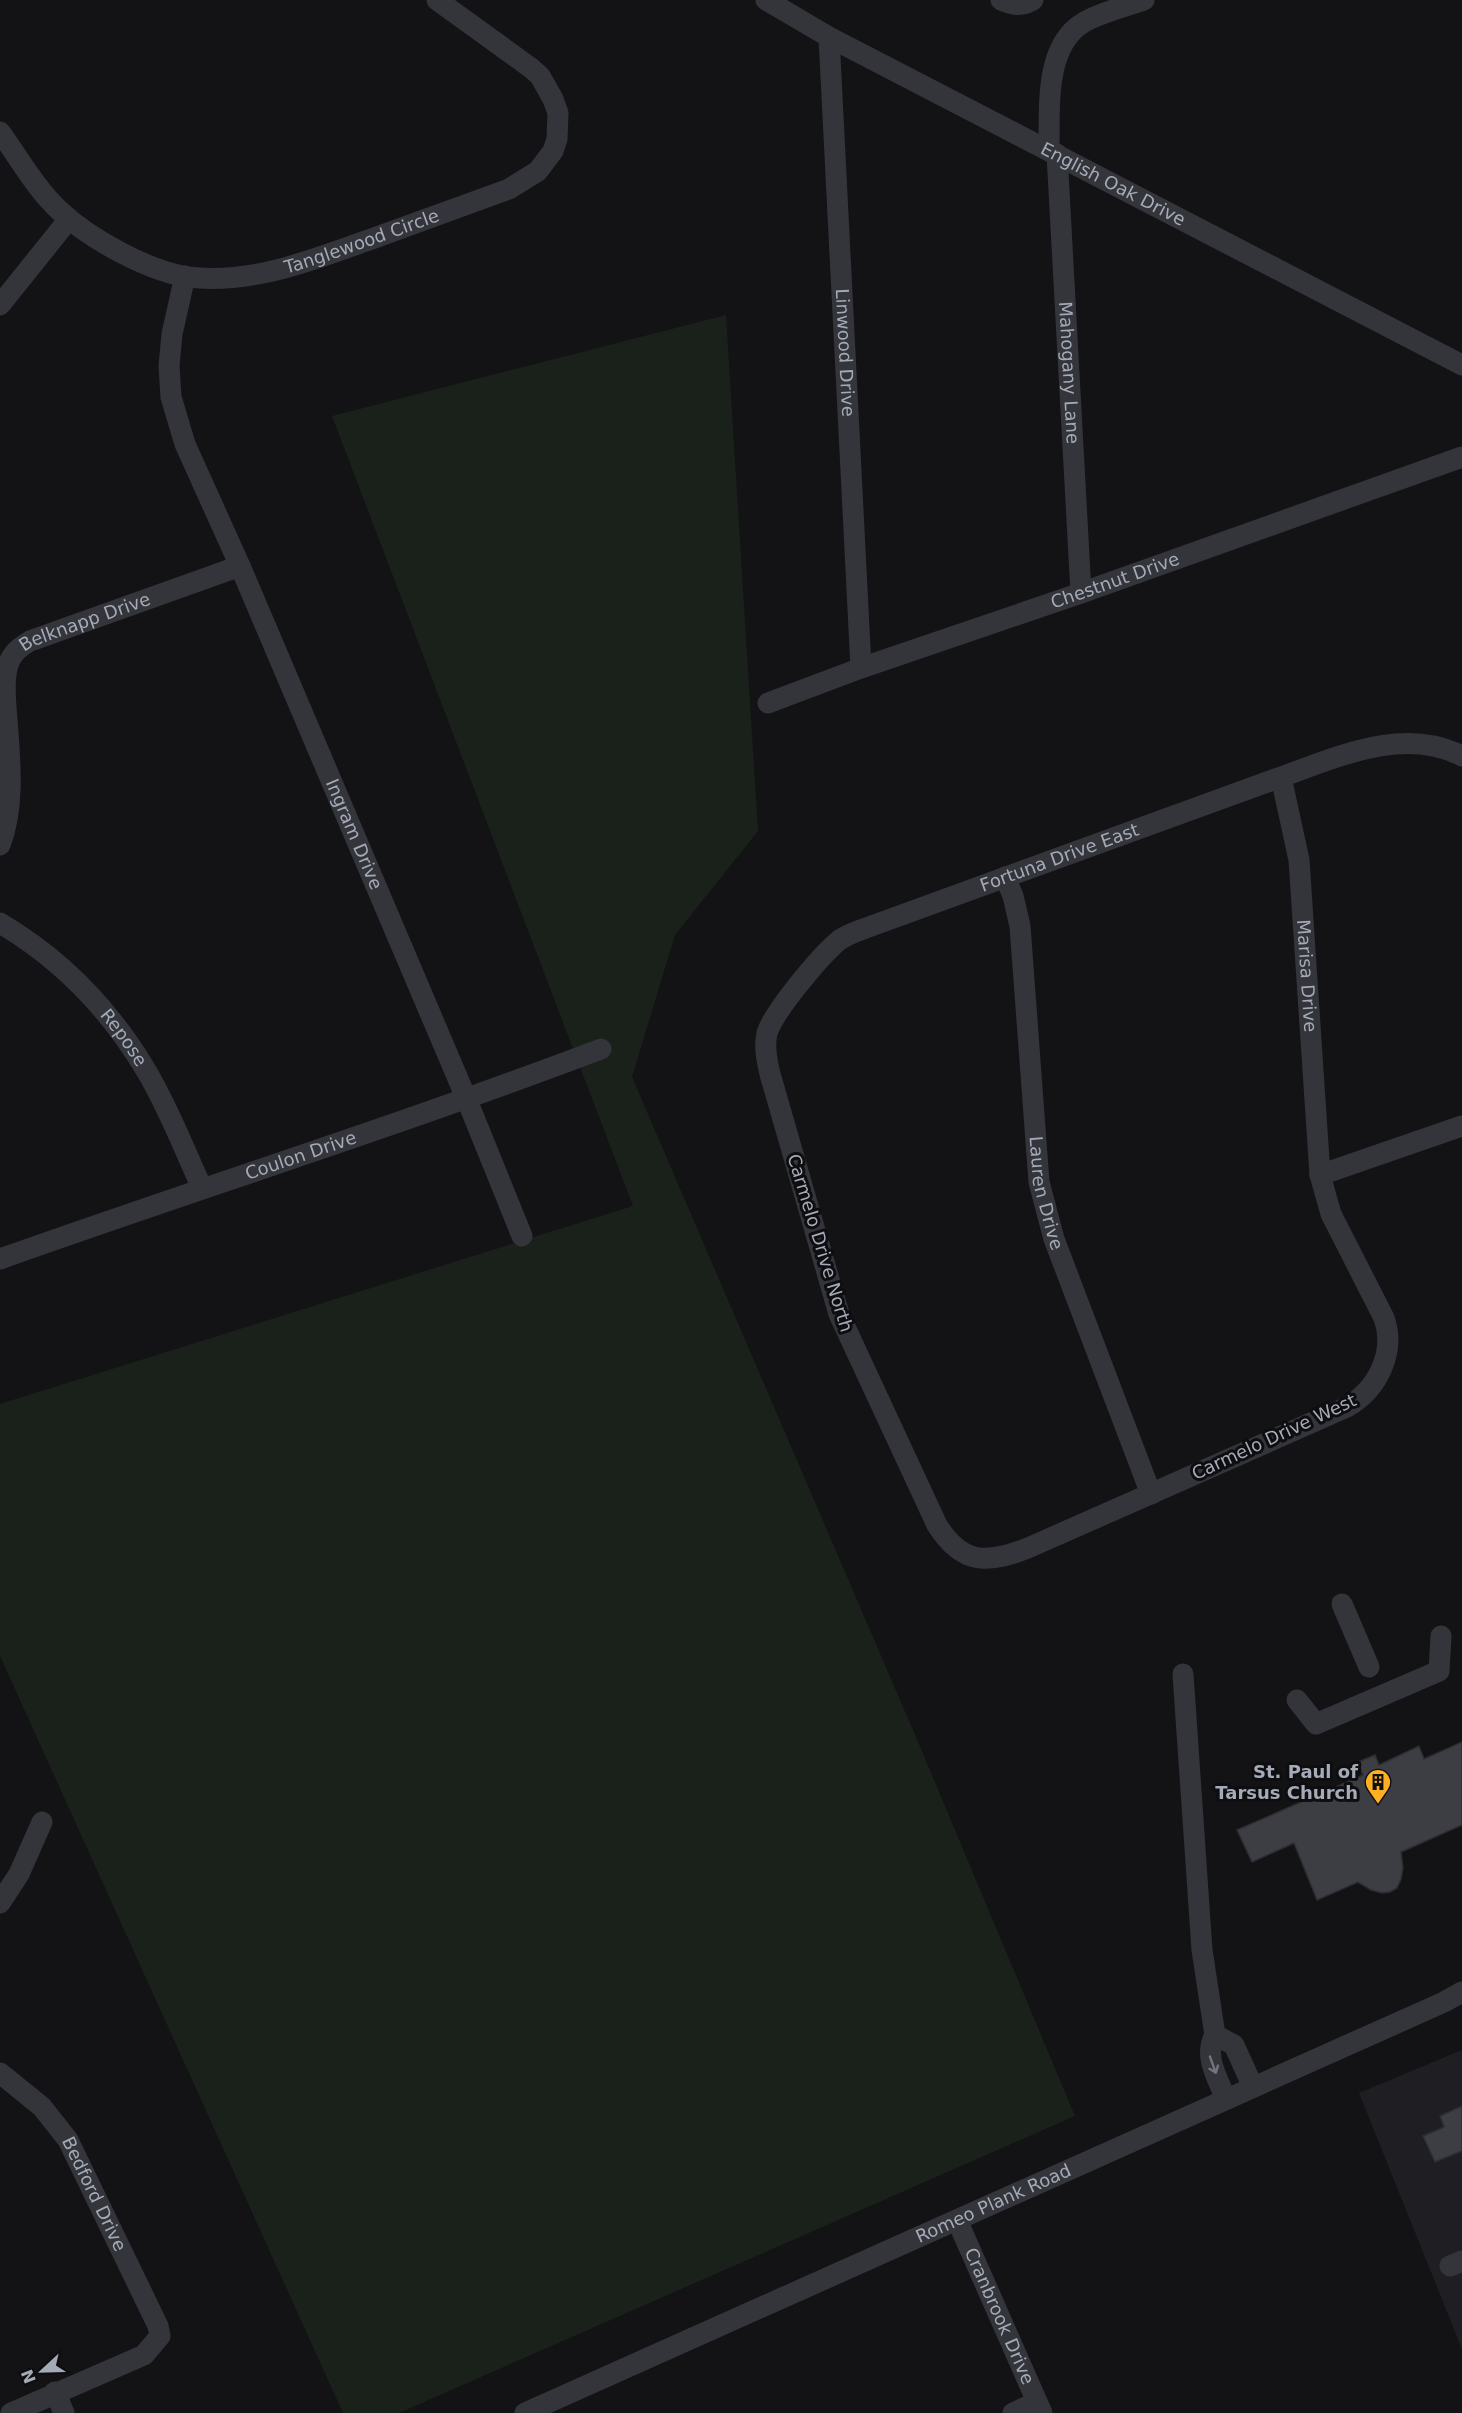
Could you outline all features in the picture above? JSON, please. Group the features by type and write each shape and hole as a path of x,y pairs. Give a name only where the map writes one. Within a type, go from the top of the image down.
{"street":[{"name":"Tanglewood Circle","path":"0,132 50,201 69,219 123,253 150,265 185,276 204,278 251,275 300,264 510,189 538,171 553,151 557,140 558,113 547,87 531,68 437,0"},
{"name":"English Oak Drive","path":"766,0 829,38 1462,365"},
{"path":"1000,0 1016,5 1026,4 1033,0"},
{"name":"Mahogany Lane","path":"1081,593 1053,152 1053,76 1062,45 1080,25 1090,19 1144,0"},
{"name":"Linwood Drive","path":"829,38 861,668"},
{"path":"0,305 69,219"},
{"name":"Ingram Drive","path":"185,276 172,334 169,366 171,397 183,435 467,1100 522,1236"},
{"name":"Chestnut Drive","path":"768,703 861,668 1462,458"},
{"name":"Belknapp Drive","path":"0,845 9,812 10,785 5,691 7,669 13,655 30,641 240,566"},
{"name":"Fortuna Drive East","path":"795,989 837,942 846,936 1281,777 1342,756 1390,744 1409,742 1443,748 1462,756"},
{"name":"Marisa Drive","path":"1281,777 1299,860 1320,1175"},
{"name":"Lauren Drive","path":"1005,878 1020,926 1042,1202 1151,1494"},
{"name":"Repose","path":"0,923 63,968 107,1015 146,1071 202,1188"},
{"name":"Carmelo Drive North","path":"795,989 771,1023 767,1035 767,1061 813,1229 844,1327 937,1525 951,1544 961,1552"},
{"name":"Coulon Drive","path":"0,1259 202,1188 467,1100 601,1048"},
{"path":"1320,1175 1462,1126"},
{"name":"Carmelo Drive West","path":"961,1552 973,1558 1004,1558 1347,1407 1364,1395 1378,1376 1388,1352 1387,1327 1331,1214 1320,1175"},
{"path":"1342,1604 1369,1668"},
{"path":"1297,1700 1316,1724 1439,1671 1441,1636"},
{"path":"1183,1674 1202,1950 1215,2035 1210,2043 1209,2056 1226,2099"},
{"path":"0,1903 19,1874 42,1822"},
{"name":"Romeo Plank Road","path":"525,2413 1461,1993"},
{"path":"1215,2035 1234,2045 1253,2087"},
{"name":"Bedford Drive","path":"0,2073 42,2107 68,2140 158,2326 160,2336 144,2355 55,2392"},
{"name":"Cranbrook Drive","path":"957,2220 1039,2407"},
{"path":"18,2412 55,2392 64,2413"},
{"path":"1013,2413 1039,2407"}],"shaded area":[{"path":"726,315 758,831 675,935 632,1077 916,1737 1075,2116 399,2413 343,2413 0,1656 0,1404 633,1206 332,416"},
{"path":"1462,2050 1462,2349 1359,2093"}],"building":[{"name":"St. Paul of Tarsus Church","path":"1462,1742 1462,1825 1401,1852 1403,1868 1401,1879 1397,1888 1390,1892 1382,1893 1371,1890 1358,1882 1317,1900 1294,1843 1252,1862 1237,1830 1363,1775 1358,1762 1375,1755 1379,1765 1419,1746 1424,1759"},
{"path":"1462,2106 1462,2151 1435,2162 1423,2136 1444,2127 1440,2116"}],"place":[{"name":"St. Paul of Tarsus Church","path":"1378,1805"}]}
